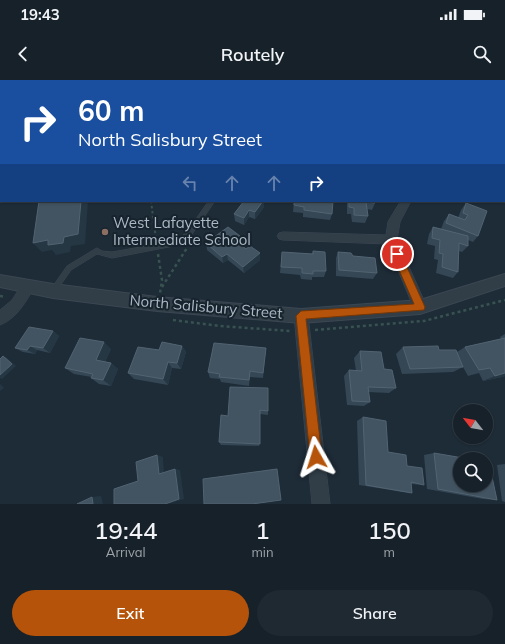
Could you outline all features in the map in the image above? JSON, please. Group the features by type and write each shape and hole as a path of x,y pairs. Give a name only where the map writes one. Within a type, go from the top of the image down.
{"street":[{"path":"405,202 394,222 391,240 420,307"},
{"path":"283,236 391,240"},
{"name":"North Salisbury Street","path":"0,281 53,291 157,304 301,316 420,307 505,280"},
{"path":"0,319 17,304 28,287"},
{"path":"301,316 321,504"}],"lane":[{"path":"53,291 69,268 97,251 112,255 177,243 188,235 211,202"}],"path":[{"path":"160,293 164,284 188,247 188,235"}],"building":[{"name":"West Lafayette Intermediate School","path":"39,202 81,202 78,234 64,237 63,243 48,245 48,240 33,243"},
{"path":"243,202 262,202 255,212 249,210 244,218 234,214"},
{"path":"294,202 333,202 332,214 304,210 304,207 294,205"},
{"path":"349,202 366,202 368,216 354,215 354,208 349,207"},
{"path":"466,203 487,211 478,236 446,223 449,214 465,220 468,215 463,213"},
{"path":"228,227 240,236 235,240 246,249 250,246 260,253 243,267 227,254 222,257 206,243"},
{"path":"433,227 468,236 468,246 459,243 458,272 442,267 443,254 439,253 440,240 432,238"},
{"path":"313,251 325,252 326,271 313,271 313,274 302,273 302,268 281,267 282,252 313,254"},
{"path":"338,252 351,253 353,256 375,258 377,273 339,270"},
{"path":"29,327 53,331 43,348 30,346 27,350 15,348"},
{"path":"80,338 104,342 96,360 111,363 103,380 91,378 93,374 65,368"},
{"path":"505,338 505,373 495,376 490,368 479,370 465,347"},
{"path":"162,342 182,346 177,363 168,362 163,379 128,373 138,347 159,350"},
{"path":"214,343 266,348 263,373 250,371 249,380 219,377 220,374 208,372"},
{"path":"438,346 439,350 456,350 463,367 410,369 403,347"},
{"path":"360,351 381,352 384,369 392,370 396,388 368,387 370,402 352,401 349,370 362,371"},
{"path":"3,356 12,364 0,375 0,359"},
{"path":"230,387 268,388 268,411 260,410 260,444 219,442 221,415 228,416"},
{"path":"363,417 386,421 388,452 406,455 407,466 422,468 424,485 411,482 412,493 366,485"},
{"path":"434,453 453,456 453,492 438,489"},
{"path":"157,455 159,474 175,469 179,499 165,504 114,504 114,489 138,481 136,462"},
{"path":"277,469 281,500 252,504 204,504 203,479"},
{"path":"493,482 497,500 454,492 493,492"},
{"path":"92,497 93,504 77,504"}],"place":[{"name":"West Lafayette Intermediate School","path":"105,232"}],"route":[{"path":"316,457 301,316 420,307 397,254"}]}
